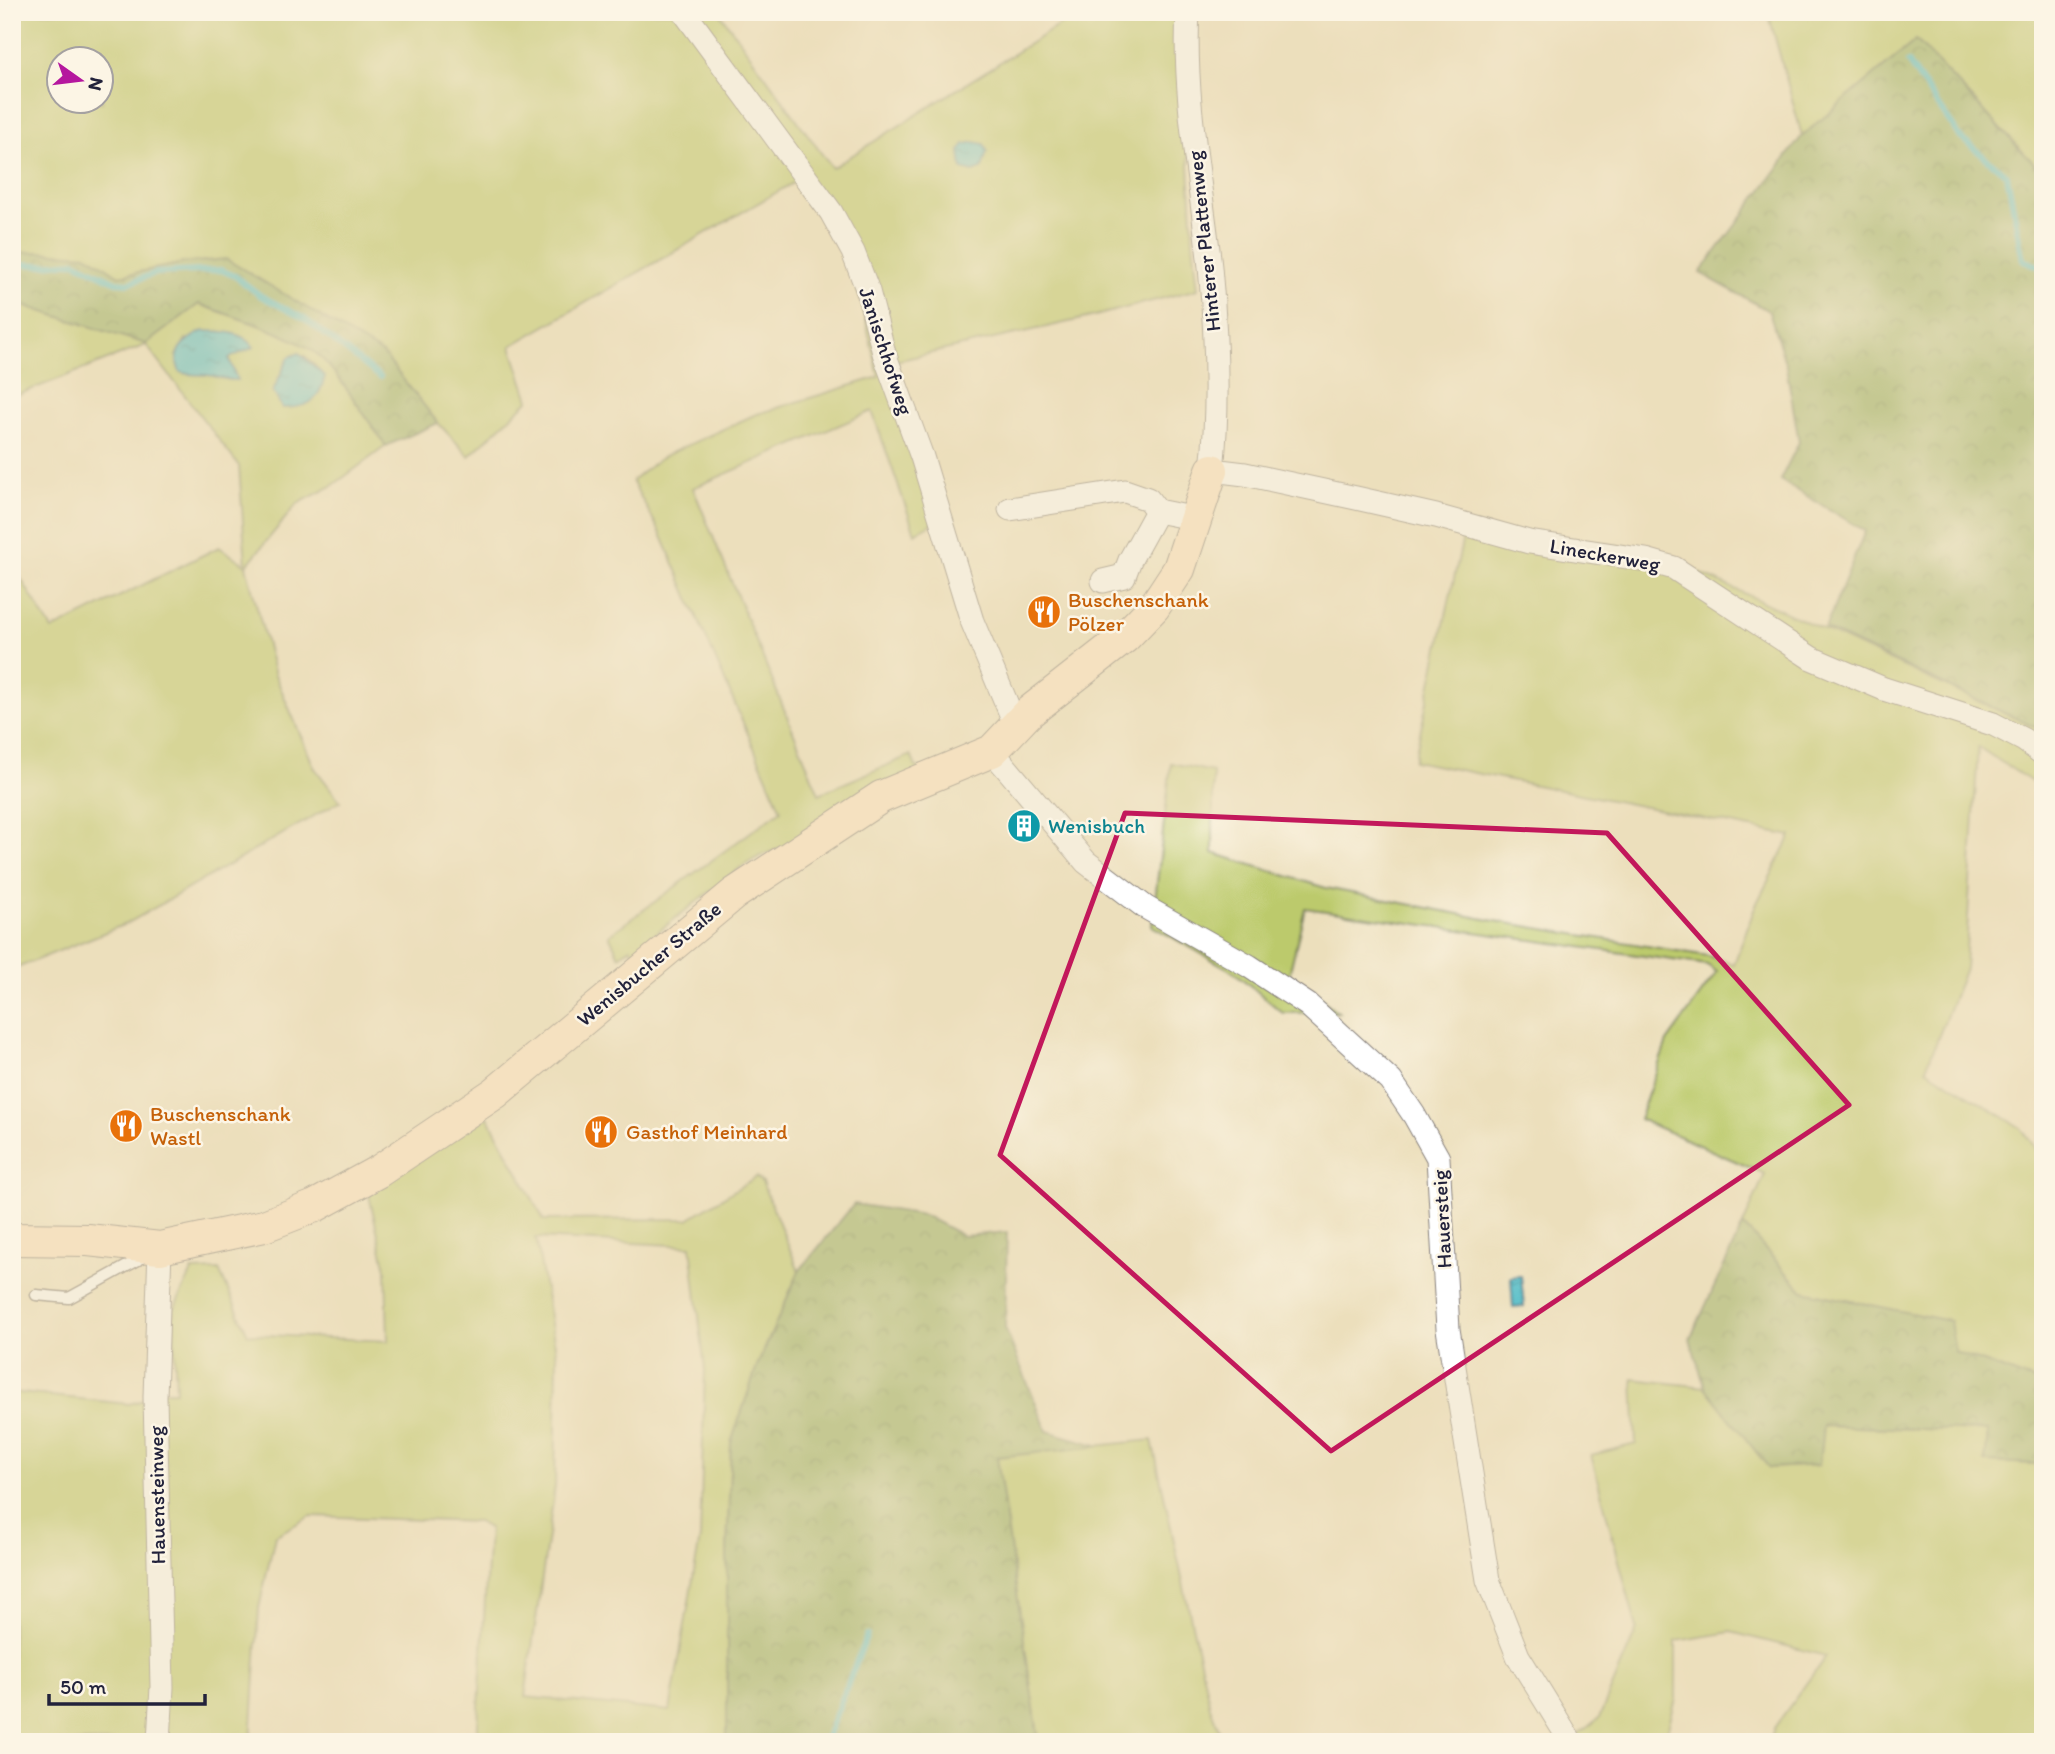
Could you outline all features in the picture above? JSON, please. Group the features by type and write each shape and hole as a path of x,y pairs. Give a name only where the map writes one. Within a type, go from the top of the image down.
{"street":[{"name":"Janischhofweg","path":"684,12 831,212 853,252 868,291 884,353 922,457 972,621 1016,726"},
{"name":"Hinterer Plattenweg","path":"1188,12 1191,111 1213,310 1216,438 1212,470"},
{"name":"Wenisbucher Straße","path":"12,1239 88,1240 160,1248 264,1226 314,1206 379,1171 495,1093 734,894 881,797 992,751 1028,713 1125,637 1154,607 1179,569 1198,519 1212,470"},
{"name":"Lineckerweg","path":"1212,470 1245,474 1370,501 1530,542 1646,559 1674,568 1811,658 1884,689 1993,724 2024,740 2043,754"},
{"path":"1010,509 1125,491 1148,499 1157,511 1198,519"},
{"path":"1103,581 1124,576 1129,560 1157,511"},
{"name":"Hauersteig","path":"992,751 1086,862 1145,907 1250,966 1308,1005 1391,1081 1414,1115 1438,1158 1448,1329 1488,1580 1518,1656 1571,1742"},
{"name":"Hauensteinweg","path":"159,1742 162,1687 155,1391 160,1248"}],"lane":[{"path":"36,1295 69,1298 160,1248"}],"highlighted area":[{"path":"1125,813 1607,833 1849,1105 1331,1451 1000,1155"}],"green space":[{"path":"12,12 719,12 832,168 1080,12 1181,12 1198,289 1091,317 896,361 941,519 915,533 872,411 693,488 819,794 911,755 916,767 967,774 869,821 762,855 740,868 654,935 635,955 631,948 619,956 609,935 781,810 661,534 632,481 662,457 754,415 879,377 850,255 798,180 511,346 529,400 469,456 438,423 383,354 184,263 119,276 88,255 12,253"},
{"path":"1768,12 2043,12 2043,173 1916,40 1802,136"},
{"path":"1916,40 2043,173 2043,731 1825,629 1865,531 1780,480 1799,442 1786,366 1769,311 1700,273 1802,136"},
{"path":"12,253 88,255 119,276 184,263 226,259 383,354 438,423 386,446 341,381 313,351 273,331 199,304 146,344 12,302"},
{"path":"12,302 146,344 198,304 273,331 313,351 341,381 386,446 332,486 297,504 246,566 275,675 314,767 340,801 128,923 12,970 12,564 52,630 219,547 246,565 239,466 146,345 12,397","holes":["186,339 241,352 229,358 237,380 212,376 176,356","305,356 318,369 273,391 289,357"]},
{"path":"1466,524 1532,536 1648,549 2043,731 2043,792 1978,747 1965,968 1926,1069 2021,1128 2043,1159 2043,1384 1955,1352 1949,1321 1803,1291 1743,1225 1765,1174 1639,1119 1667,1042 1717,972 1707,965 1305,908 1289,975 1338,1012 1283,1013 1234,972 1152,926 1171,763 1213,772 1213,853 1326,888 1495,921 1708,956 1734,964 1755,907 1791,836 1414,761"},
{"path":"488,1117 544,1220 688,1219 756,1177 762,1182 799,1271 758,1364 731,1443 727,1553 727,1742 477,1742 489,1528 478,1522 311,1516 275,1536 259,1608 251,1742 12,1742 12,1392 129,1404 155,1397 155,1391 176,1391 173,1311 192,1271 219,1270 248,1334 388,1341 386,1269 368,1191","holes":["536,1238 691,1246 705,1370 700,1538 670,1711 525,1697 555,1486 557,1357"]},
{"path":"854,1204 924,1215 963,1236 1007,1232 1005,1328 1047,1431 1100,1446 997,1457 1039,1742 727,1742 727,1553 731,1443 758,1364 799,1271"},
{"path":"1743,1225 1803,1291 1950,1321 1955,1352 2043,1384 2043,1464 1985,1462 1988,1431 1823,1426 1819,1465 1769,1468 1705,1387 1690,1339"},
{"path":"1633,1379 1705,1387 1769,1468 1818,1465 1822,1426 1988,1431 1985,1462 2043,1464 2043,1742 1770,1742 1774,1728 1826,1656 1731,1632 1676,1641 1676,1699 1664,1742 1569,1742 1599,1718 1637,1629 1591,1455 1636,1444"},
{"path":"1152,1440 1210,1707 1224,1742 1039,1742 996,1456"}],"water":[{"path":"965,144 984,144 987,151 982,169 973,172 962,169 960,151"},
{"path":"203,331 238,335 254,347 229,358 237,380 180,372 177,364 178,352 185,342"},
{"path":"299,353 325,376 316,398 311,402 299,407 282,408 273,391 289,357"},
{"path":"1521,1276 1524,1306 1513,1307 1511,1277"}],"waterway":[{"path":"1908,62 1961,138 2007,175 2023,260 2043,268"},
{"path":"12,264 75,262 116,282 129,283 156,273 221,270 235,276 261,296 305,319 380,377"},
{"path":"825,1742 867,1635"}],"place":[{"name":"Buschenschank Pölzer","path":"1044,612"},
{"name":"Wenisbuch","path":"1024,826"},
{"name":"Buschenschank Wastl","path":"126,1126"},
{"name":"Gasthof Meinhard","path":"601,1132"}]}
